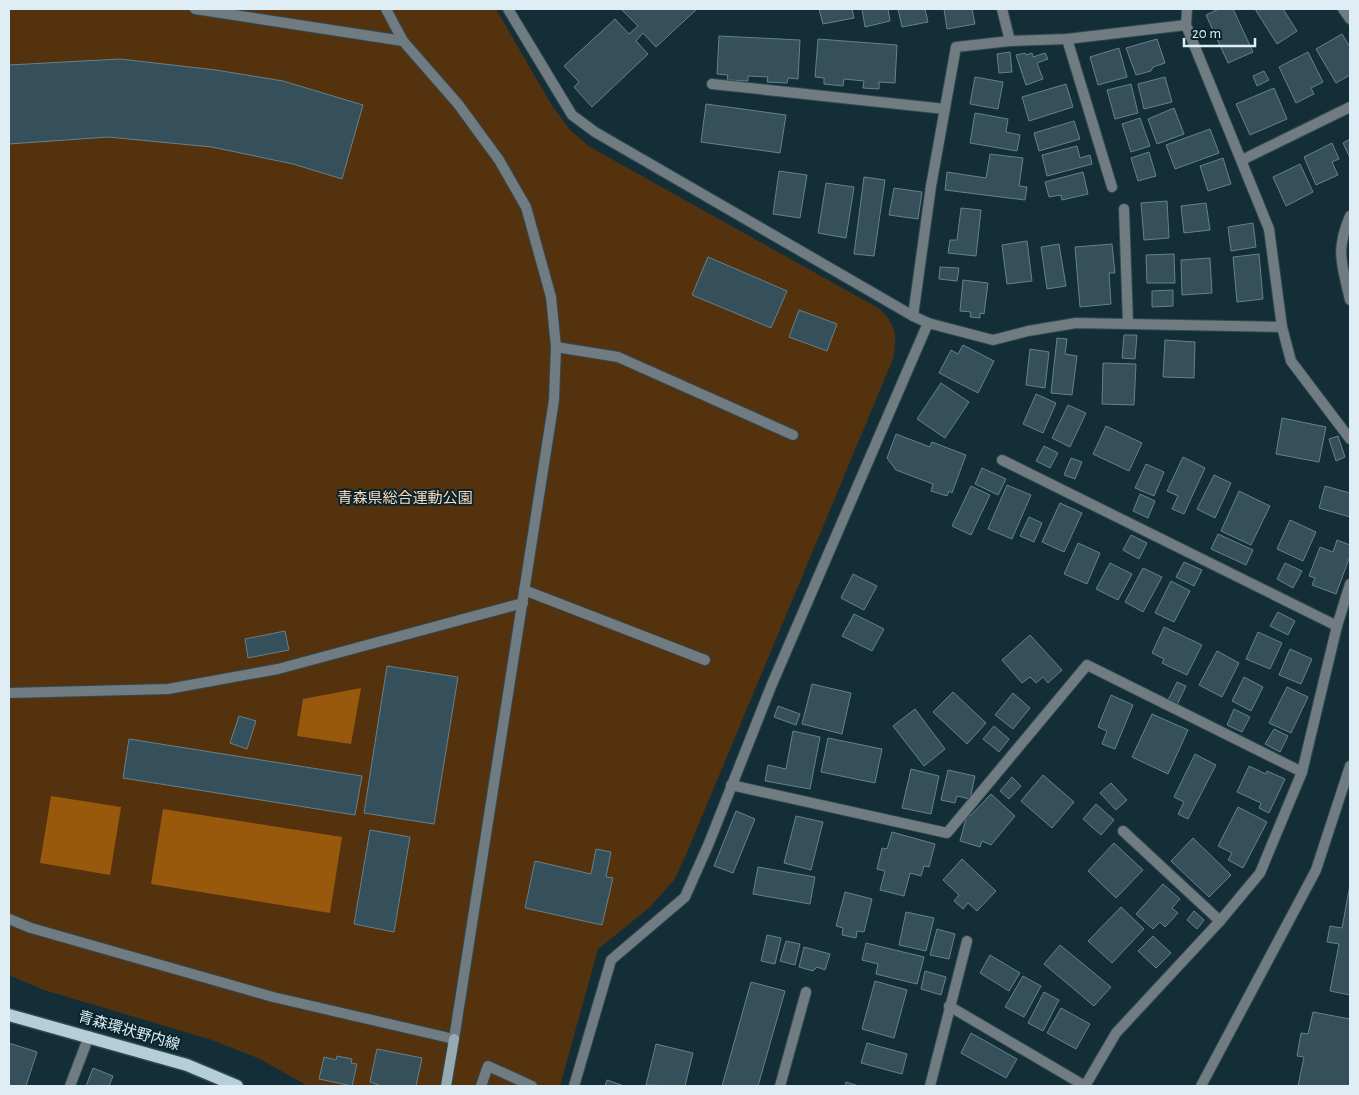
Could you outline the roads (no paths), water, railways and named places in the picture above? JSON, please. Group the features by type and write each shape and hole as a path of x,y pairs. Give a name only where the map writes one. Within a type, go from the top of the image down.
{"main road":[{"name":"青森環状野内線","path":"9,1015 187,1065 237,1086"}],"street":[{"path":"195,9 403,41"},
{"path":"386,9 403,41 458,104 499,160 526,207 551,297 556,347 554,400 446,1086"},
{"path":"508,9 572,115 595,132 928,323 993,340 1028,331 1076,323 1282,327"},
{"path":"1002,9 1010,41"},
{"path":"1187,9 1186,25 1269,229 1282,327 1291,361 1350,439"},
{"path":"1343,9 1350,19"},
{"path":"913,316 931,186 956,48 1010,41 1067,39 1186,25"},
{"path":"1067,39 1112,188"},
{"path":"712,84 945,109"},
{"path":"1242,160 1350,107"},
{"path":"1124,209 1128,323"},
{"path":"1350,216 1341,236 1340,253 1350,300"},
{"path":"574,1086 611,960 685,897 928,323"},
{"path":"556,347 618,357 793,435"},
{"path":"1002,460 1337,626"},
{"path":"949,1006 1085,1086 1116,1033 1220,921 1260,873 1302,772 1337,626 1350,584"},
{"path":"524,590 705,660"},
{"path":"9,693 168,689 278,669 523,602"},
{"path":"731,785 947,833 1086,665 1302,772"},
{"path":"1201,1086 1316,870 1350,766"},
{"path":"1123,831 1220,921"},
{"path":"9,919 31,928 273,997 454,1038"},
{"path":"930,1086 966,941"},
{"path":"780,1086 806,992"},
{"path":"70,1086 89,1036"},
{"path":"481,1086 488,1066 532,1086"}],"park label":[{"name":"青森県総合運動公園","path":"405,498"}]}
